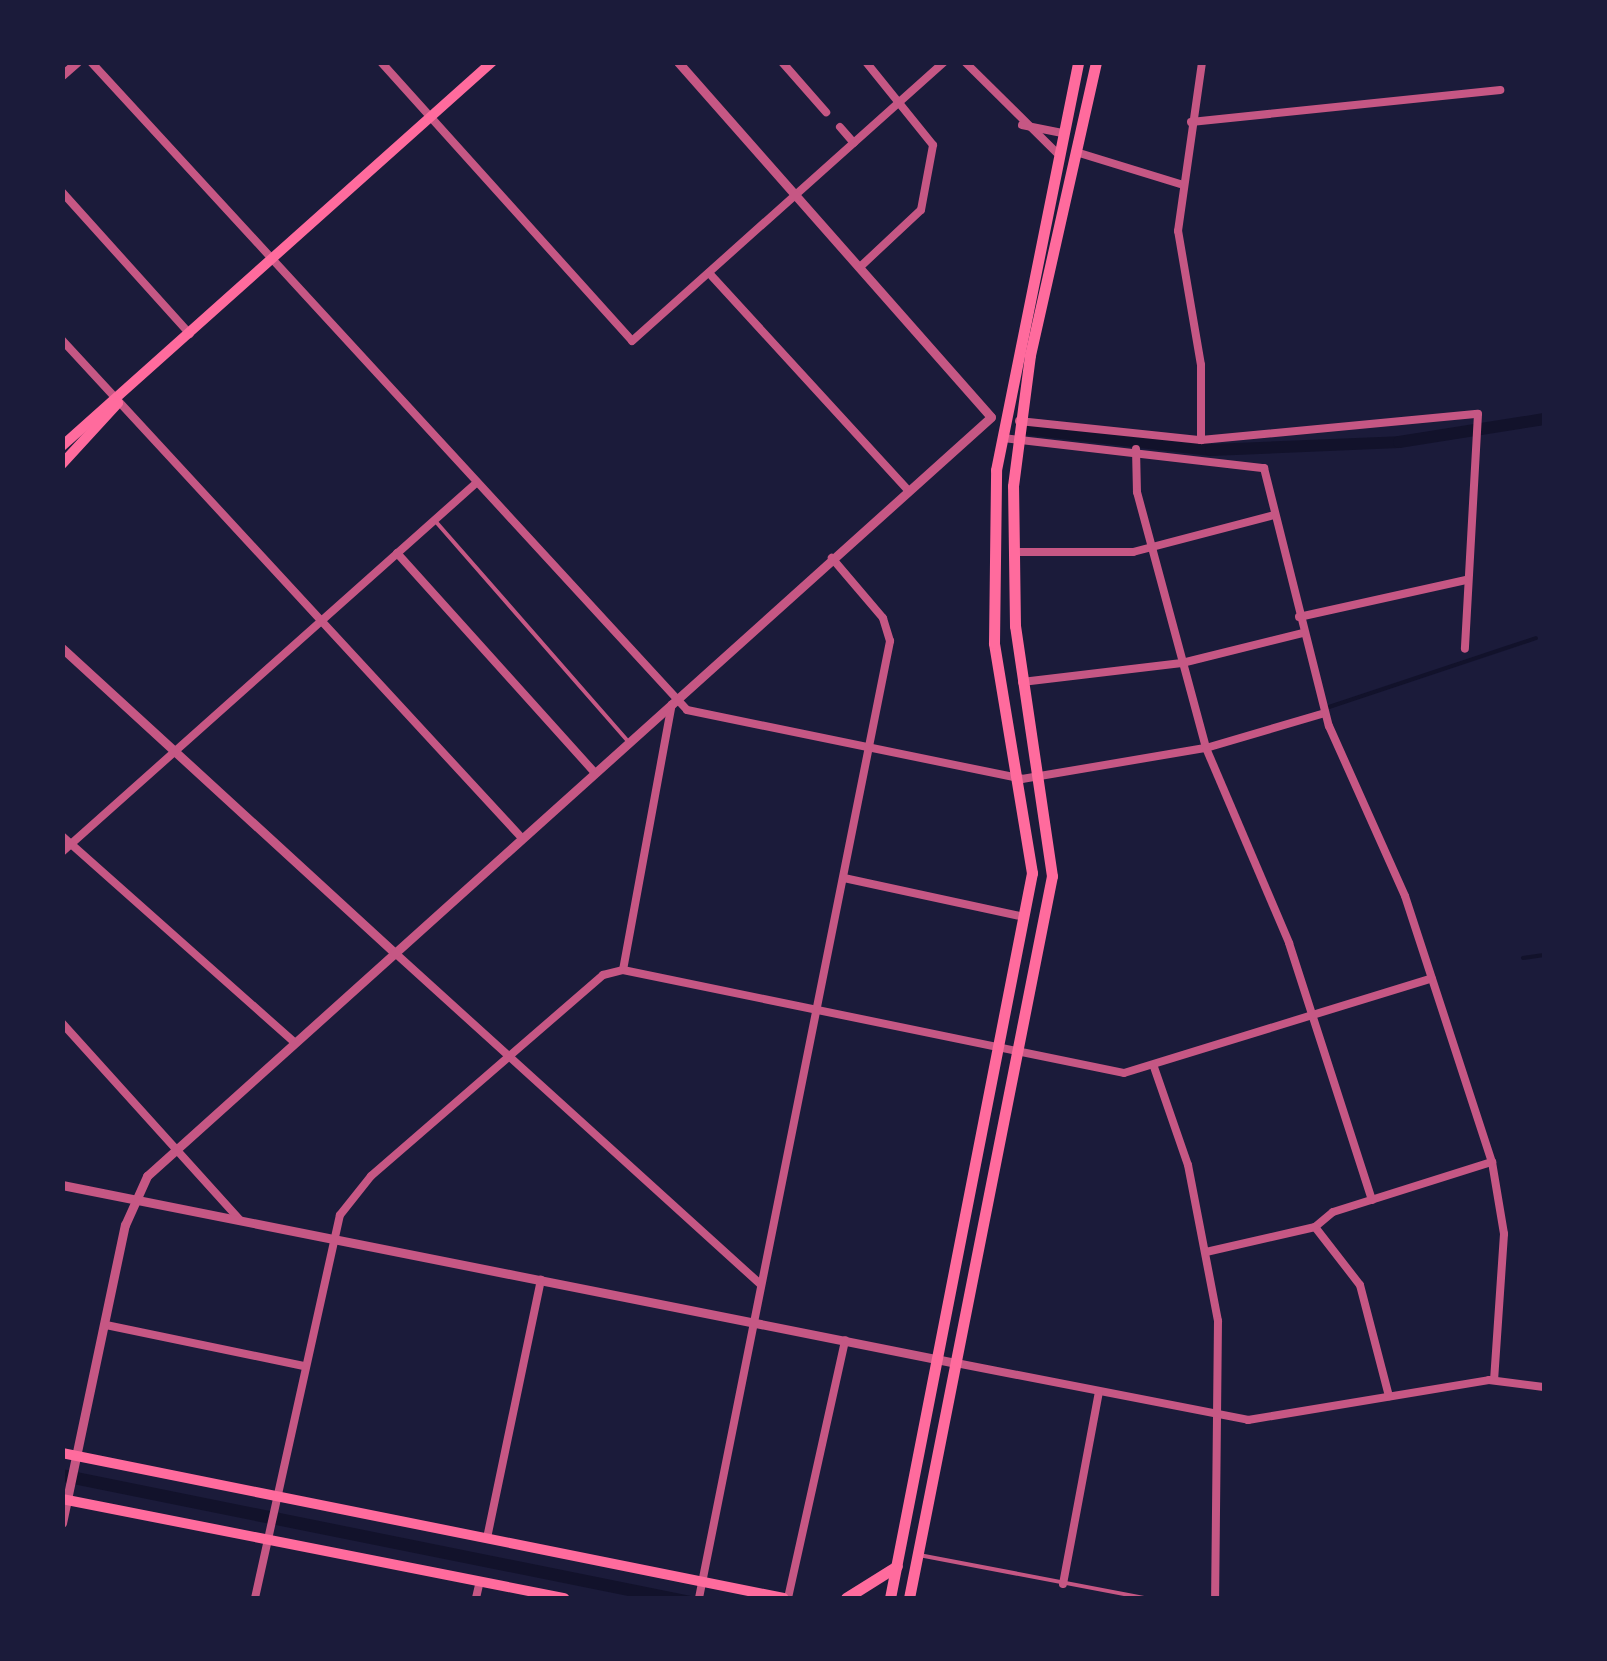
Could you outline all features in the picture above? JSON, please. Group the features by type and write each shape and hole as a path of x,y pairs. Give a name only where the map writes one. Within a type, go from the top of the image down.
{"main road":[{"path":"62,446 192,336 492,62"},
{"path":"890,1598 940,1360 1033,853 994,642 1000,438 997,418 1078,62"},
{"path":"909,1598 1052,876 1040,777 1022,682 1011,552 1016,439 1096,62"},
{"path":"62,464 118,402"},
{"path":"62,1454 786,1598"},
{"path":"65,1499 564,1598"},
{"path":"846,1598 897,1566"}],"street":[{"path":"62,75 76,62"},
{"path":"91,62 673,700 705,716 1022,778 1206,748 1326,714"},
{"path":"381,62 632,341 944,62"},
{"path":"678,62 997,418 1201,440 1478,414 1465,649"},
{"path":"782,62 826,112"},
{"path":"860,267 914,220 924,197 933,139 866,62"},
{"path":"965,62 1022,125 1057,153"},
{"path":"1201,440 1201,365 1178,267 1180,184 1202,62"},
{"path":"1191,122 1500,90"},
{"path":"1022,125 1062,133"},
{"path":"840,127 854,143"},
{"path":"1076,152 1180,184"},
{"path":"62,192 192,336"},
{"path":"709,272 907,489"},
{"path":"62,340 522,837"},
{"path":"62,1523 132,1199 176,1149 831,557 907,489 997,418"},
{"path":"1000,438 1260,465 1326,714 1432,978 1492,1162 1504,1234 1494,1380"},
{"path":"1136,450 1152,549 1206,748 1314,1016 1372,1200"},
{"path":"62,852 475,484"},
{"path":"1011,552 1152,549 1274,515"},
{"path":"398,554 594,772"},
{"path":"699,1598 870,750 890,632 831,557"},
{"path":"1299,617 1466,580"},
{"path":"1022,682 1182,663 1304,633"},
{"path":"62,648 760,1284"},
{"path":"623,970 673,700"},
{"path":"62,836 294,1042"},
{"path":"844,878 1024,917"},
{"path":"255,1598 330,1238 372,1176 598,979 623,970 1000,1046 1100,1072 1154,1067 1432,978"},
{"path":"62,1023 240,1220"},
{"path":"1154,1067 1206,1252 1218,1322 1215,1598"},
{"path":"1206,1252 1315,1227 1372,1200 1492,1162"},
{"path":"62,1185 1218,1418 1296,1416 1494,1380 1544,1387"},
{"path":"1315,1227 1360,1285 1390,1396"},
{"path":"487,1538 541,1280"},
{"path":"106,1325 304,1366"},
{"path":"786,1598 845,1340"},
{"path":"1063,1584 1099,1392"},
{"path":"476,1598 480,1582"}],"lane":[{"path":"434,520 628,741"},
{"path":"918,1555 1144,1598"}],"shaded area":[{"path":"62,1469 701,1598 638,1598 231,1516 63,1482"}],"waterway":[{"path":"1026,429 1211,450 1399,442 1544,419"},
{"path":"1329,707 1536,638"},
{"path":"1523,958 1544,955"}]}
